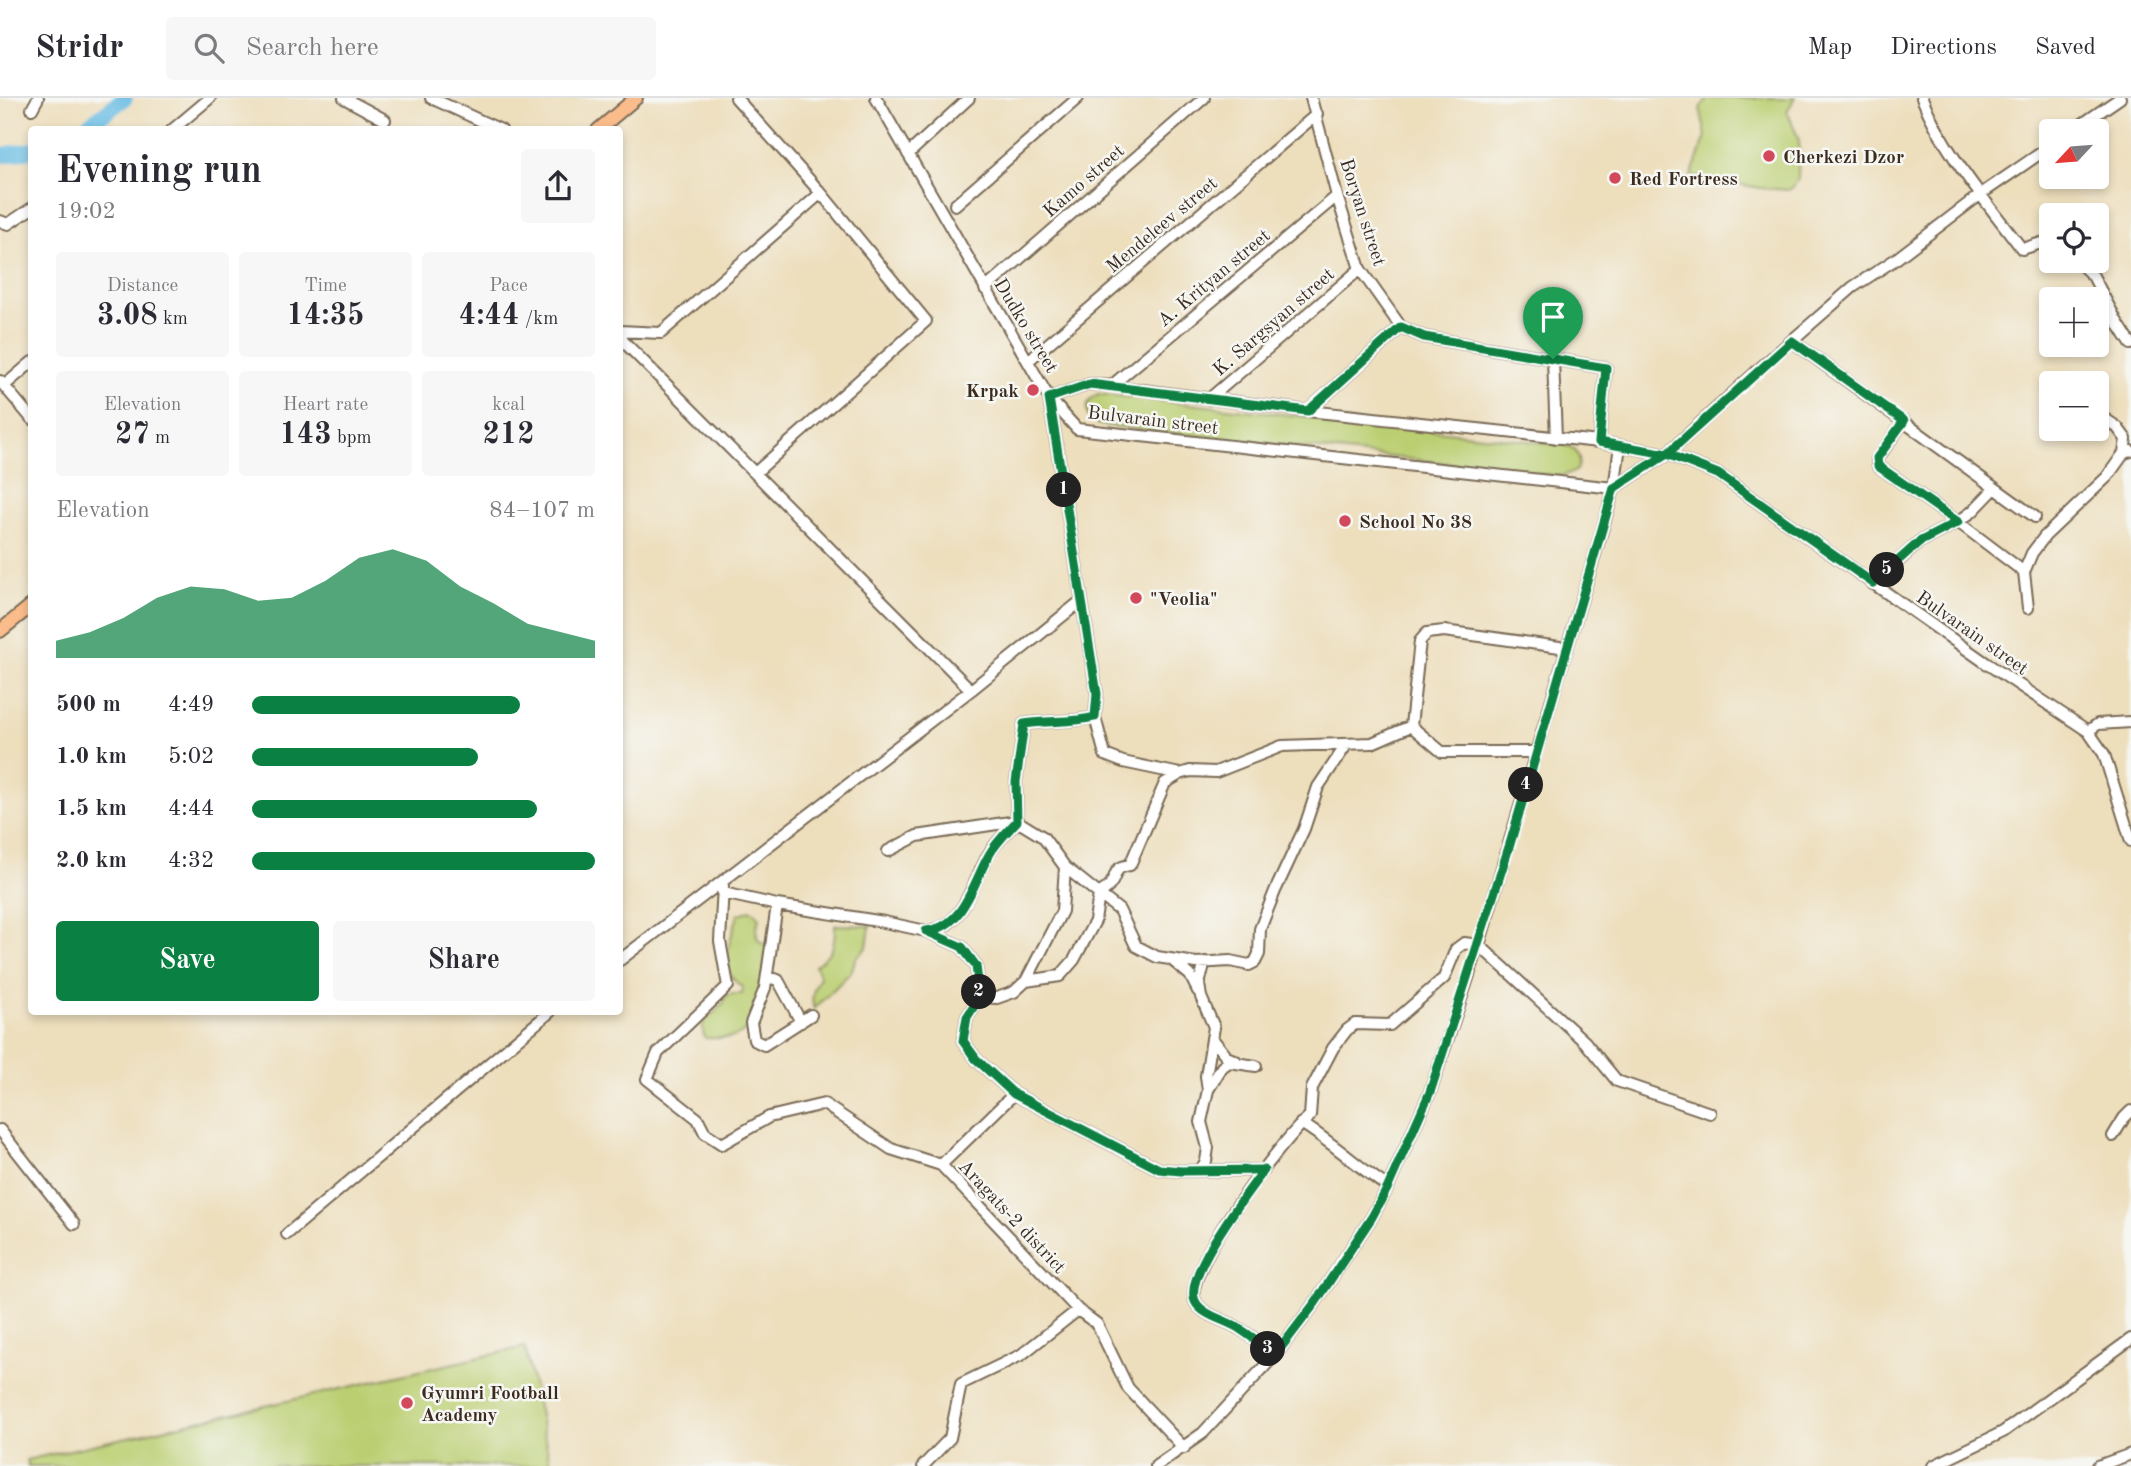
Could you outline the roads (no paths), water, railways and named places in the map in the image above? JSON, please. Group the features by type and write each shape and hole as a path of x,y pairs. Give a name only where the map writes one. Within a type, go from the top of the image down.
{"main road":[{"path":"603,126 636,98"},
{"path":"2,626 28,608"}],"street":[{"path":"177,126 210,98"},
{"path":"344,98 385,120"},
{"path":"431,98 491,126"},
{"path":"736,98 821,193 926,321 755,473"},
{"name":"Dudko street","path":"876,98 1049,398 1097,694 1095,717 1105,755 1123,762 1180,774"},
{"path":"908,154 969,98"},
{"path":"955,205 1078,98"},
{"name":"Kamo street","path":"985,289 1205,98"},
{"name":"Boryan street","path":"1311,98 1360,269 1401,327"},
{"path":"1922,98 1932,123 2022,249 2039,244"},
{"path":"2089,119 2120,98"},
{"name":"Mendeleev street","path":"1028,361 1317,114"},
{"path":"1614,488 1667,454 1853,287 1896,259 1981,194 2039,154"},
{"path":"623,331 661,333 821,193"},
{"name":"A. Krityan street","path":"1111,386 1337,196"},
{"path":"0,221 8,224 28,211"},
{"name":"K. Sargsyan street","path":"1209,399 1360,269"},
{"path":"2089,273 2131,344"},
{"path":"1308,411 1401,327 1424,337 1606,368 1599,442"},
{"path":"623,341 971,690"},
{"path":"1792,341 2035,517"},
{"path":"1553,359 1556,438"},
{"path":"28,365 2,383 28,414"},
{"name":"Bulvarain street","path":"1614,488 1077,429 1049,398 1090,384 1111,386 1308,411 1599,442 1667,454 1718,474 2088,731 2104,754 2131,841"},
{"path":"1904,421 1877,458 1878,466 2024,572"},
{"path":"2028,608 2024,572 2032,553 2045,536 2107,477 2128,452 2126,439 2109,422"},
{"path":"1156,1466 1203,1433 1276,1354 1315,1303 1372,1217 1388,1187 1430,1092 1479,944 1614,488 1620,446"},
{"path":"1873,583 1919,542 1973,511 1995,488"},
{"path":"623,958 723,887 1081,601"},
{"path":"1411,726 1420,641 1427,633 1444,631 1567,648"},
{"path":"926,931 939,930 953,921 990,852 1017,821 1016,782 1024,724 1073,722 1095,717"},
{"path":"2088,731 2098,724 2131,722"},
{"path":"1026,981 1060,976 1074,960 1095,921 1099,894 1110,885 1116,870 1130,865 1165,783 1190,771 1216,772 1282,746 1372,743 1411,726"},
{"path":"1411,726 1442,752 1536,752"},
{"path":"888,851 917,836 1017,821 1043,837 1065,867 1119,910 1136,946 1157,957 1172,960 1230,961 1249,965 1255,962 1259,954 1260,929 1304,829 1318,787 1347,744"},
{"path":"980,997 997,998 1014,992 1026,981 1062,911 1065,867"},
{"path":"723,887 777,905 926,931 962,947 976,966 980,997 967,1017 963,1041 976,1059 1014,1094 1159,1169 1264,1170"},
{"path":"723,887 720,941 728,986 658,1054 646,1079 698,1119 705,1133 722,1144 769,1117 824,1104 891,1149 941,1165"},
{"path":"777,905 765,988 751,1023 754,1040 764,1045 811,1015"},
{"path":"1276,1354 1238,1328 1203,1310 1195,1301 1193,1289 1218,1233 1264,1170 1301,1123 1310,1116 1312,1088 1333,1048 1346,1030 1355,1024 1390,1025 1444,978 1456,948 1464,943 1479,944 1585,1042 1617,1081 1710,1113"},
{"path":"1172,960 1190,975 1214,1027 1206,1076 1208,1090"},
{"path":"1201,997 1199,984 1205,962"},
{"path":"766,977 778,980 801,1021"},
{"path":"287,1234 546,1015"},
{"path":"1212,1038 1227,1057 1256,1066"},
{"path":"1200,1171 1206,1161 1208,1148 1200,1122 1208,1090 1222,1067 1236,1061"},
{"name":"Aragats-2 district","path":"1014,1094 941,1165 1078,1310 1097,1324 1128,1388 1184,1447"},
{"path":"2113,1136 2131,1111"},
{"path":"1301,1123 1388,1187"},
{"path":"2,1137 74,1224"},
{"path":"923,1466 950,1437 961,1384 1021,1355 1078,1310"},
{"path":"1933,1466 2003,1433 2131,1339"},
{"path":"2098,1466 2131,1454"}],"waterway":[{"path":"87,126 125,98"},
{"path":"0,154 28,151"}],"place":[{"name":"Cherkezi Dzor","path":"1769,156"},
{"name":"Red Fortress","path":"1615,178"},
{"name":"Krpak","path":"1033,390"},
{"name":"School No 38","path":"1345,521"},
{"name":"\"Veolia\"","path":"1136,598"},
{"name":"Gyumri Football Academy","path":"407,1403"}]}
